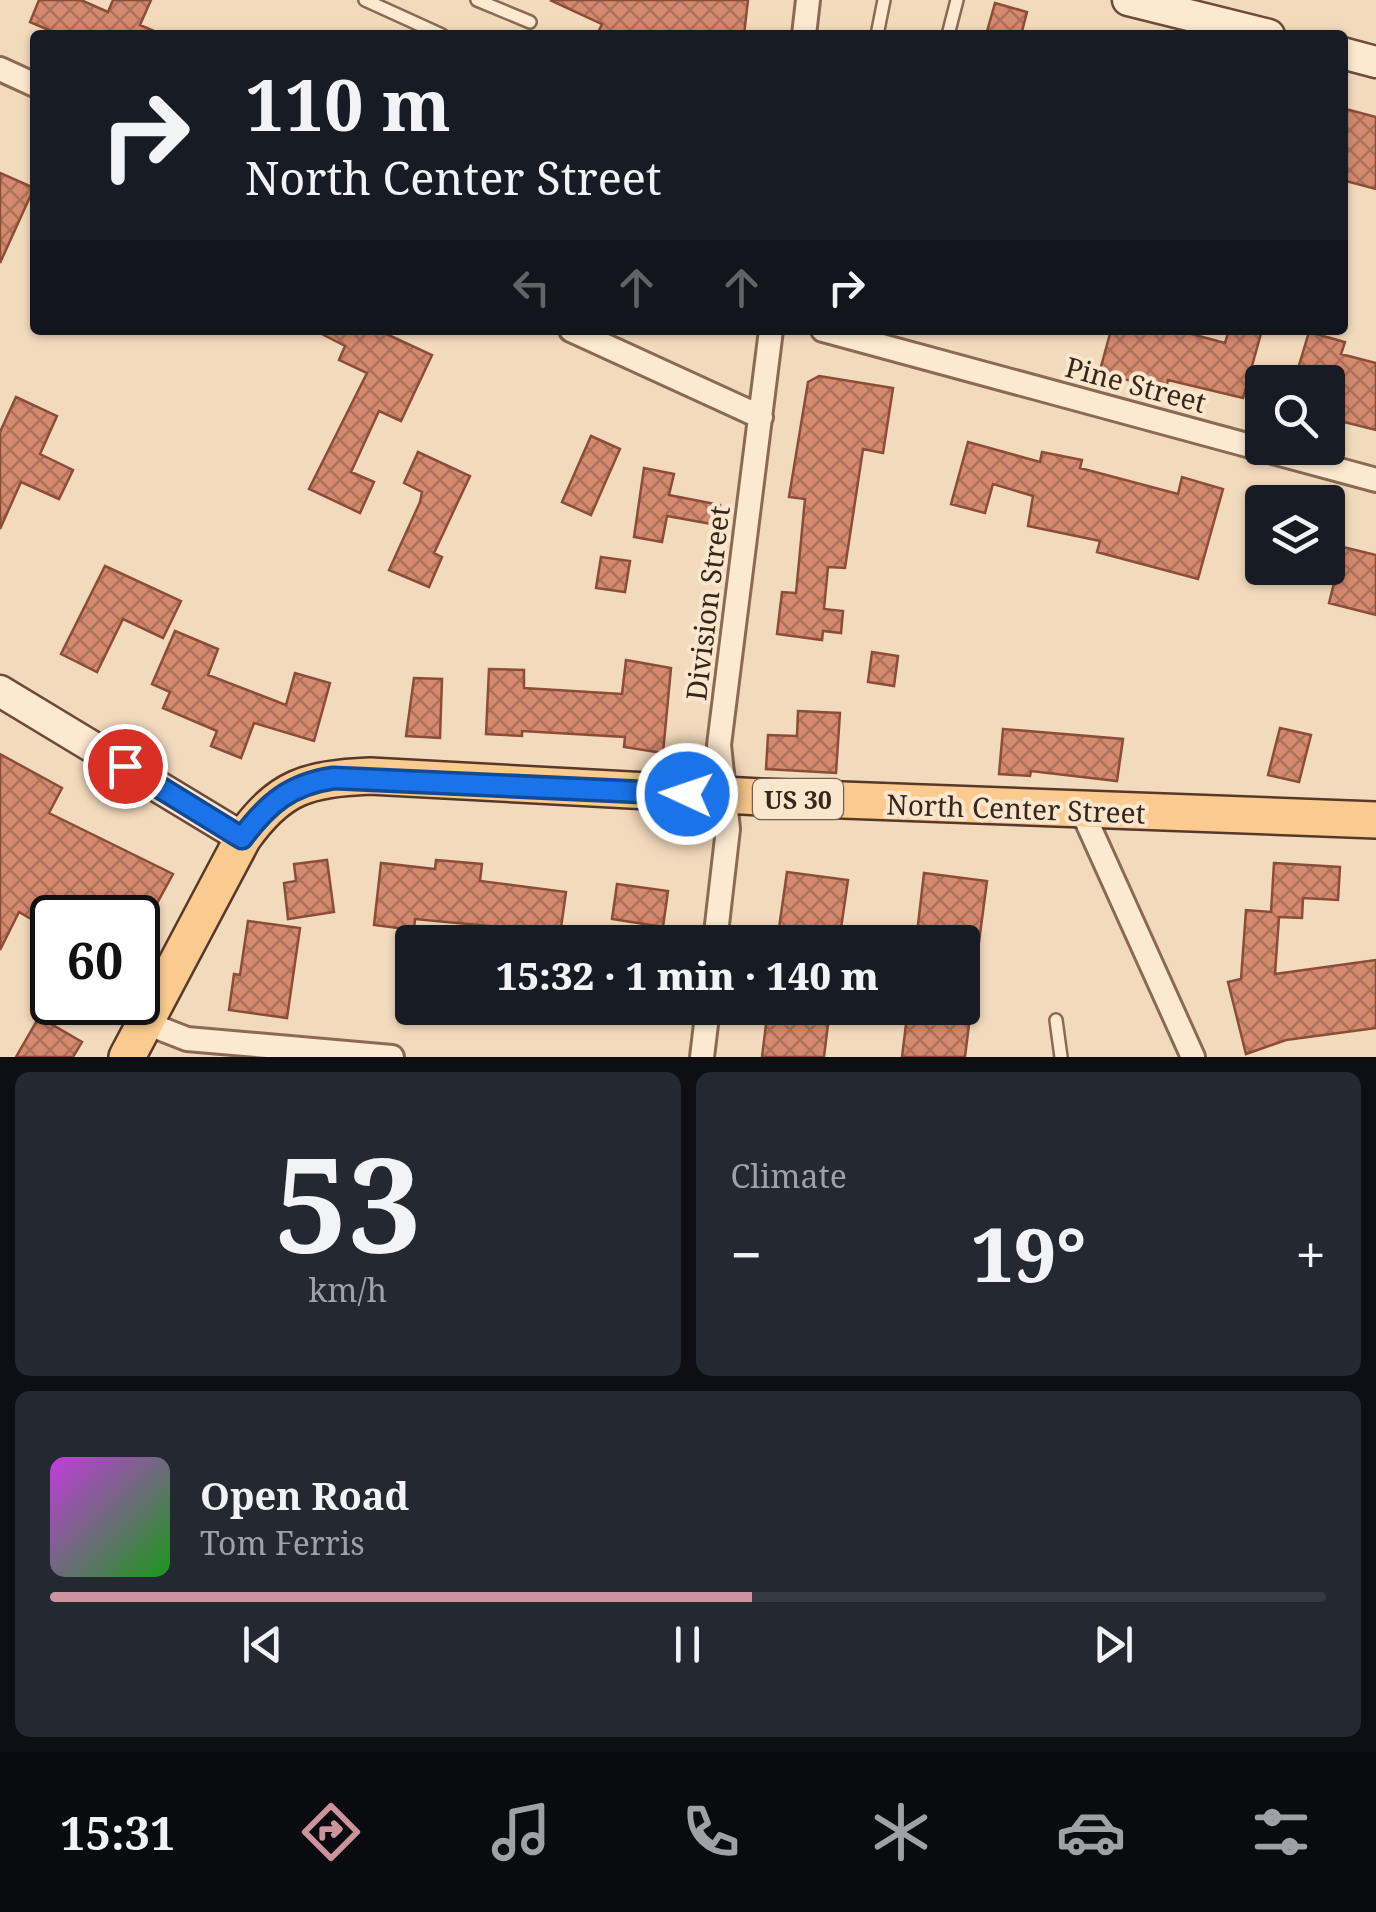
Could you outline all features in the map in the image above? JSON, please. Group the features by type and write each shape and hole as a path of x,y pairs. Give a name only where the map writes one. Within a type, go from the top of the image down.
{"main road":[{"name":"North Center Street","path":"242,838 264,808 286,792 334,778 1376,820"},
{"name":"US 30","path":"160,996 242,838"},
{"name":"US 30","path":"127,1057 145,1025"}],"street":[{"path":"805,30 808,0"},
{"path":"1128,0 1249,30"},
{"path":"1348,55 1376,62"},
{"path":"0,68 30,82"},
{"path":"581,335 761,417"},
{"name":"Division Street","path":"717,925 728,829 720,745 770,335"},
{"name":"Pine Street","path":"841,335 1376,480"},
{"path":"0,691 242,838"},
{"path":"1082,811 1194,1057"},
{"path":"151,1025 187,1039 392,1057"},
{"path":"702,1057 706,1025"}],"lane":[{"path":"365,0 431,30"},
{"path":"476,0 530,22"},
{"path":"878,30 884,0"},
{"path":"949,30 957,0"},
{"path":"1056,1020 1061,1057"}],"building":[{"path":"39,0 81,0 108,12 113,0 151,0 140,25 152,30 48,30 30,22"},
{"path":"550,0 748,0 745,30 599,30 602,24"},
{"path":"995,3 1027,12 1022,30 987,30"},
{"path":"1348,110 1376,117 1376,189 1348,182"},
{"path":"0,173 30,186 30,197 0,263"},
{"path":"324,335 389,335 432,355 401,421 379,411 351,472 374,482 360,513 309,489 367,373 339,360 345,346"},
{"path":"1110,335 1195,335 1225,343 1227,335 1261,335 1252,365 1245,365 1243,398 1168,380 1166,388 1099,374"},
{"path":"1308,335 1345,342 1341,354 1376,363 1376,430 1345,422 1345,365 1299,365"},
{"path":"819,376 893,388 883,453 863,449 845,568 828,567 824,609 843,611 841,633 823,631 822,640 777,634 782,592 796,593 805,499 789,497 808,382"},
{"path":"16,397 57,416 40,454 73,470 59,499 21,482 0,529 0,432"},
{"path":"591,436 620,449 591,515 562,502"},
{"path":"968,442 1040,462 1042,452 1082,460 1080,468 1178,494 1182,477 1223,489 1198,579 1097,552 1100,541 1028,526 1033,496 993,484 985,513 951,504"},
{"path":"418,452 470,476 434,553 442,557 429,587 389,570 420,502 422,492 404,483"},
{"path":"644,468 674,474 669,495 720,505 717,525 667,516 662,542 634,537"},
{"path":"1345,547 1376,555 1376,615 1329,603 1334,585 1345,585"},
{"path":"601,557 630,561 625,592 596,588"},
{"path":"105,566 181,601 163,638 123,619 97,672 61,654"},
{"path":"175,631 218,649 208,675 286,705 295,673 330,683 314,741 254,723 241,758 211,746 217,731 163,708 170,692 152,684"},
{"path":"872,652 898,656 894,686 868,682"},
{"path":"626,660 671,668 663,753 624,747 625,737 522,731 522,736 486,734 489,669 524,670 524,688 622,694"},
{"path":"414,678 442,679 440,738 406,736"},
{"path":"798,711 840,713 836,773 766,769 768,735 797,736"},
{"path":"1280,728 1311,735 1299,782 1268,775"},
{"path":"1003,729 1123,739 1117,781 1031,771 1030,776 999,774"},
{"path":"0,754 62,788 49,813 173,874 160,898 30,895 30,918 19,912 0,950"},
{"path":"327,860 334,912 288,919 284,883 296,881 294,864"},
{"path":"436,860 482,864 480,881 566,892 561,925 478,925 415,919 414,925 374,925 381,863 435,869"},
{"path":"1274,863 1340,867 1338,900 1303,898 1302,918 1279,917 1275,974 1376,960 1376,1028 1286,1040 1246,1054 1228,982 1241,979 1246,910 1271,912"},
{"path":"787,872 848,880 841,925 779,925"},
{"path":"924,873 987,881 980,934 980,925 918,925"},
{"path":"617,884 668,891 663,925 612,919"},
{"path":"248,921 300,928 287,1018 229,1010 234,974 240,975"},
{"path":"34,1025 53,1025 82,1042 73,1057 16,1057"},
{"path":"766,1025 828,1025 824,1057 762,1057"},
{"path":"906,1025 969,1025 965,1057 902,1057"}],"route":[{"path":"125,766 242,838 264,808 286,792 312,781 334,778 370,776 687,794"}]}
